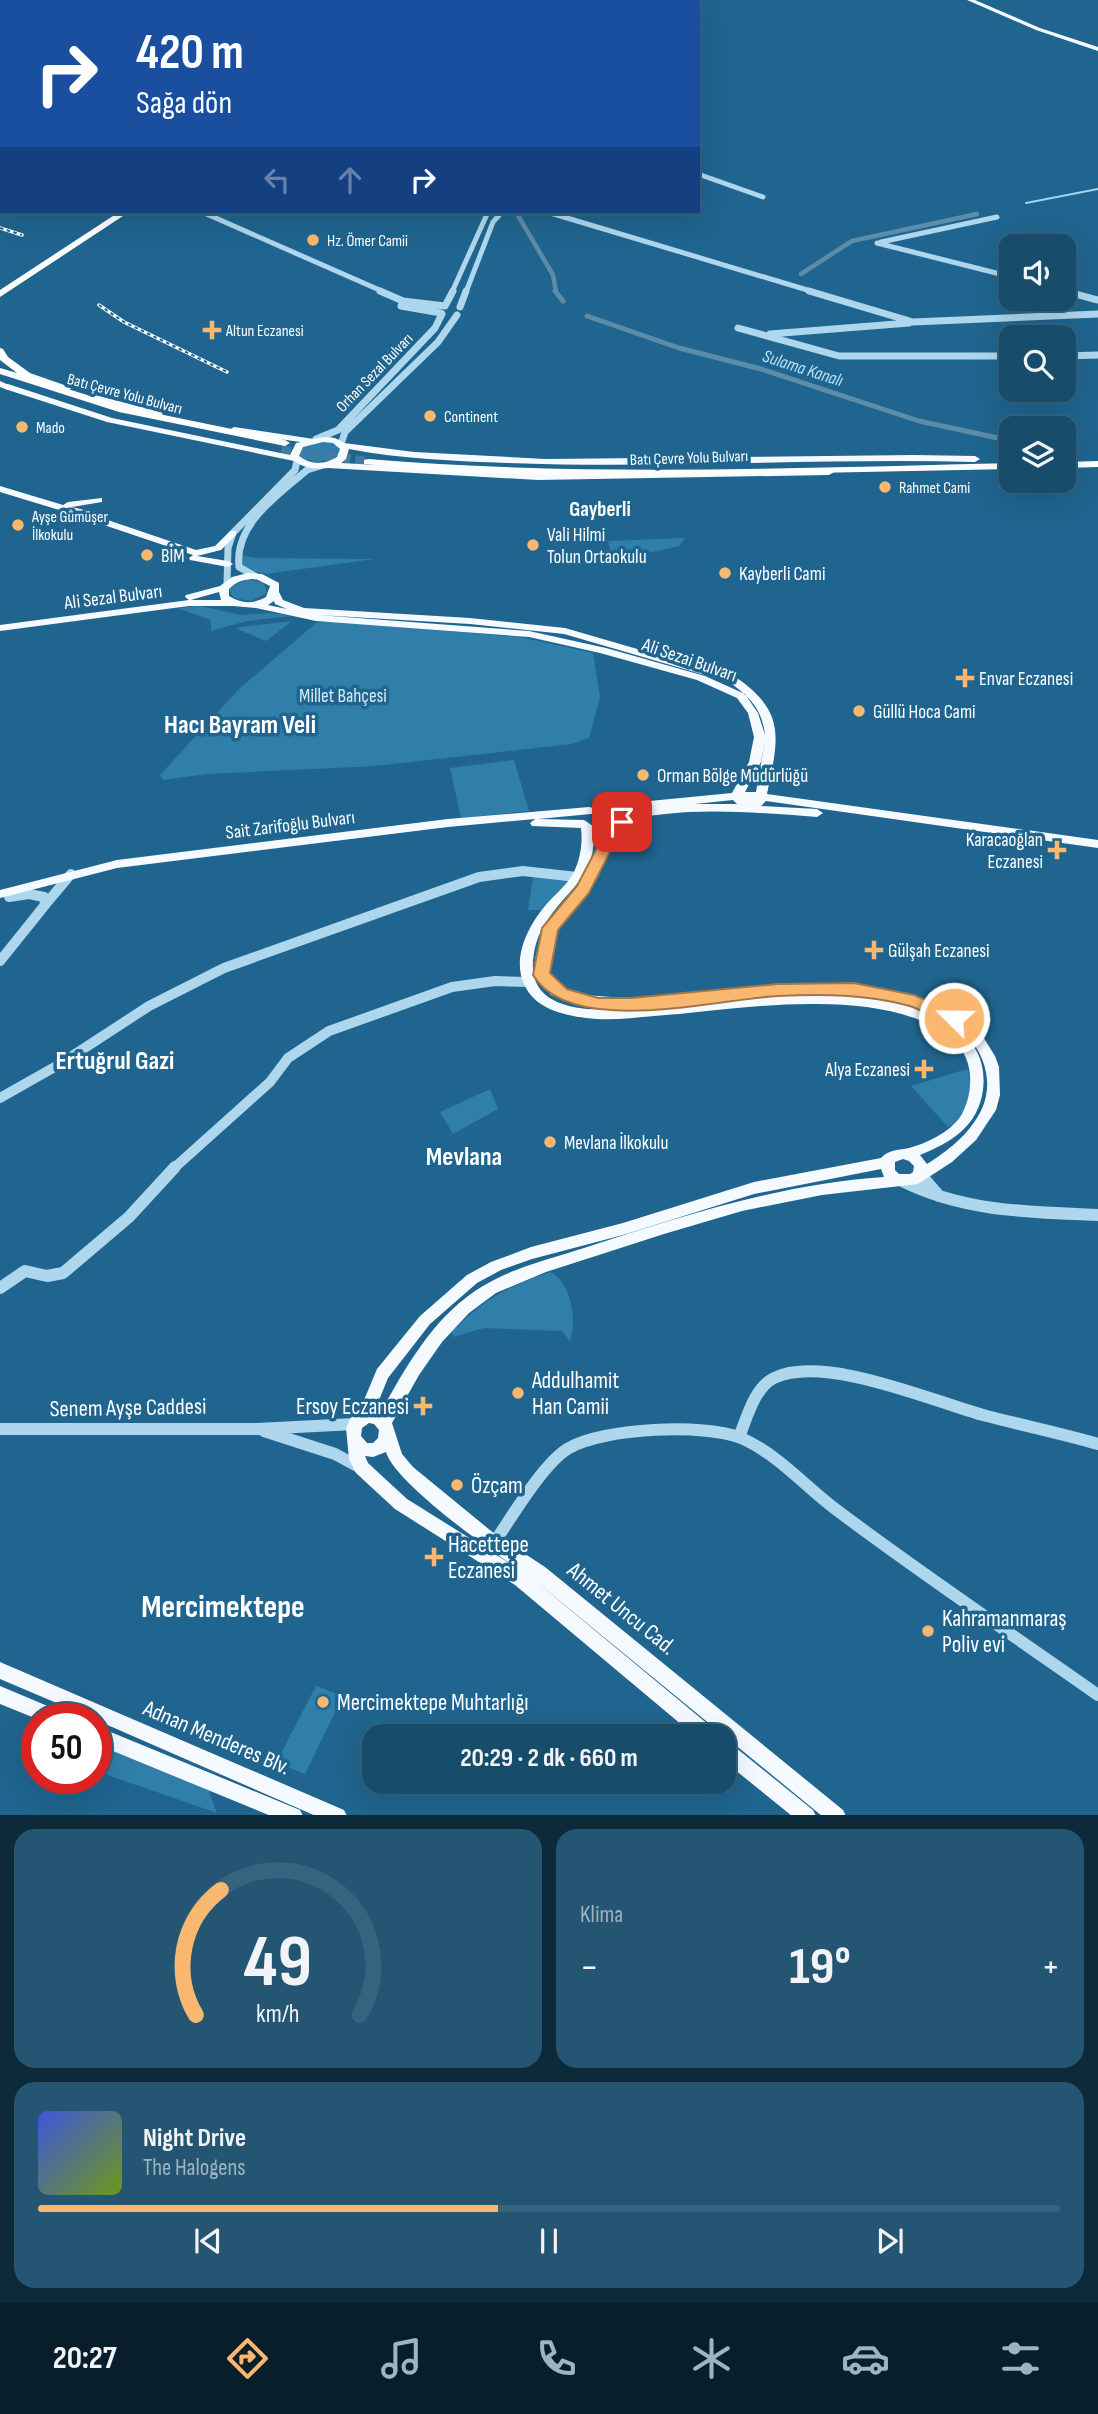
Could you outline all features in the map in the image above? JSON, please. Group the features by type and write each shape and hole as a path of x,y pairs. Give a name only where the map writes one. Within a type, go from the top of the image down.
{"highway":[{"path":"19,278 33,264 104,214"},
{"path":"0,294 19,278 122,214"},
{"path":"0,301 5,288"},
{"path":"0,351 4,359 27,376"},
{"path":"0,365 27,376"},
{"name":"Batı Çevre Yolu Bulvarı","path":"0,371 99,404 283,447 143,422 0,378"},
{"name":"Batı Çevre Yolu Bulvarı","path":"366,458 471,466 551,468 999,459"},
{"name":"Batı Çevre Yolu Bulvarı","path":"366,458 489,472 584,474 999,466"},
{"path":"1076,458 1098,458"},
{"path":"1076,465 1098,464"}],"main road":[{"path":"970,0 1026,24 1098,48"},
{"path":"979,0 1052,32 1098,48"},
{"path":"27,376 175,419 293,440 342,445 366,458"},
{"path":"3,386 110,420 325,466 366,458"},
{"path":"296,460 295,449 313,440"},
{"path":"325,466 345,456 342,445"},
{"path":"0,489 56,505 79,517"},
{"path":"0,496 79,517 228,564"},
{"path":"56,505 78,505 99,500"},
{"path":"205,556 233,533"},
{"name":"Ali Sezal Bulvarı","path":"0,625 171,603 226,585 241,577 255,576"},
{"name":"Ali Sezai Bulvarı","path":"255,576 272,581 279,601 302,611 470,621 565,631 733,680 754,692 763,702 768,720 771,740 762,796"},
{"path":"226,585 224,597 231,603 255,605 269,600 275,593"},
{"name":"Ali Sezal Bulvarı","path":"0,625 189,603 231,603"},
{"name":"Ali Sezai Bulvarı","path":"255,605 316,618 529,634 602,650 701,678 741,696 760,737 754,762 736,797"},
{"path":"748,807 756,806 762,796 1098,844"},
{"name":"Sait Zarifoğlu Bulvarı","path":"3,897 117,864 311,838 762,796"},
{"path":"736,797 738,803 748,807 820,813 1098,850"},
{"name":"Sait Zarifoğlu Bulvarı","path":"67,879 211,859 528,824 600,827 607,822 642,814 748,807"},
{"path":"357,1445 363,1448 377,1447 385,1441 386,1428 410,1374 457,1317 479,1296 513,1279 642,1235 754,1204 878,1182 913,1180 943,1161 976,1131 992,1099 994,1079 990,1059 969,1028 944,1012 914,1001 854,989 778,990 631,1004 598,1004 561,994 541,975 545,942 559,916 584,889 607,822 607,816 593,811 581,818 594,855"},
{"path":"362,1468 352,1436 382,1374 425,1320 472,1279 496,1266 531,1253 623,1229 754,1188 886,1163 897,1154 908,1154 962,1125 974,1106 978,1085 970,1050 958,1035 928,1018 875,1004 804,997 603,1016 551,1004 537,994 529,982 527,960 537,926 622,822 642,814"},
{"path":"528,824 571,831 594,855"},
{"path":"908,1154 920,1165 920,1174"},
{"path":"886,1163 891,1176 902,1181"},
{"path":"360,1421 376,1417 386,1428"},
{"name":"Ahmet Uncu Cad.","path":"386,1428 395,1457 407,1472 494,1543 539,1573 837,1815"},
{"name":"Ahmet Uncu Cad.","path":"362,1468 401,1504 521,1579 695,1724"},
{"name":"Adnan Menderes Blv.","path":"0,1670 338,1815"},
{"path":"0,1695 21,1704"},
{"name":"Adnan Menderes Blv.","path":"112,1741 294,1815"},
{"path":"736,1759 807,1815"}],"street":[{"path":"700,175 763,197"},
{"path":"201,214 400,303 457,315"},
{"name":"Orhan Sezal Bulvarı","path":"313,440 338,430 435,328 487,214"},
{"name":"Orhan Sezal Bulvarı","path":"342,445 345,432 438,342 457,315 463,311 460,307 493,222 500,214"},
{"path":"554,214 912,322"},
{"path":"563,214 640,240 914,319 1098,312"},
{"path":"997,217 877,243 999,274"},
{"path":"1076,294 1098,300"},
{"path":"442,311 460,307"},
{"path":"762,335 912,322 1098,312"},
{"path":"738,328 839,356 999,356"},
{"path":"1076,356 1098,355"},
{"path":"226,585 228,548 233,533 295,470 296,460"},
{"path":"255,576 239,567 235,555 246,530 307,470 325,466"},
{"path":"0,1098 60,1064 149,1006 254,956 479,877 523,872 577,877"},
{"path":"0,961 67,879"},
{"path":"3,897 37,895 44,897 45,905"},
{"path":"0,1287 25,1271 47,1276 63,1273 82,1259 129,1217 158,1182 270,1082 288,1058 329,1031 453,987 495,981 529,982"},
{"path":"920,1174 939,1196"},
{"path":"902,1181 939,1196 992,1211 1098,1215"},
{"path":"739,1437 756,1400 771,1380 792,1371 835,1374 871,1382 1098,1444"},
{"path":"257,1429 360,1421"},
{"name":"Senem Ayşe Caddesi","path":"0,1429 191,1426 257,1429"},
{"path":"257,1429 335,1454 362,1468"},
{"path":"494,1543 534,1485 568,1448 617,1432 676,1430 739,1437 764,1451 834,1508 1098,1695"}],"green space":[{"path":"314,441 335,443 341,449 339,456 316,463 299,457 298,449"},
{"path":"685,538 679,546 613,561 608,541"},
{"path":"239,555 255,558 374,559 266,574 251,571 239,564"},
{"path":"247,579 264,583 267,593 251,601 233,598 229,588"},
{"path":"200,606 241,615 270,613 290,616 247,621 211,631 211,620 177,608"},
{"path":"292,621 266,641 237,629 240,627"},
{"name":"Millet Bahçesi","path":"330,621 520,637 593,653 600,697 589,738 572,744 375,766 206,774 163,780 160,775 239,689 316,623"},
{"path":"514,760 529,811 461,818 450,768"},
{"path":"533,876 569,881 544,910 528,910"},
{"path":"967,1069 970,1084 968,1102 961,1117 948,1127 911,1086"},
{"path":"490,1089 498,1109 453,1134 440,1112"},
{"path":"551,1272 564,1285 571,1304 573,1323 570,1341 562,1331 484,1328 453,1337 452,1331 487,1302 521,1283"},
{"path":"316,1686 343,1696 305,1774 278,1763"},
{"path":"112,1750 208,1789 217,1813 112,1777"}],"waterway":[{"path":"1026,203 1098,189"},
{"name":"Sulama Kanalı","path":"517,214 553,275 556,292"},
{"path":"801,274 852,241 977,214"},
{"name":"Sulama Kanalı","path":"555,291 563,301"},
{"name":"Sulama Kanalı","path":"587,316 679,348 761,369 919,421 999,438"}],"tunnel":[{"path":"281,450 368,462"}],"railway":[{"path":"0,228 22,235"},
{"path":"99,305 124,322 227,372"}],"place":[{"name":"Hz. Ömer Camii","path":"313,240"},
{"name":"Altun Eczanesi","path":"212,330"},
{"name":"Continent","path":"430,416"},
{"name":"Mado","path":"22,427"},
{"name":"Rahmet Cami","path":"885,487"},
{"name":"Ayşe Gümüşer İlkokulu","path":"18,525"},
{"name":"Vali Hilmi Tolun Ortaokulu","path":"533,545"},
{"name":"BİM","path":"147,555"},
{"name":"Kayberli Cami","path":"725,573"},
{"name":"Envar Eczanesi","path":"965,678"},
{"name":"Güllü Hoca Cami","path":"859,711"},
{"name":"Orman Bölge Müdürlüğü","path":"643,775"},
{"name":"Karacaoğlan Eczanesi","path":"1057,850"},
{"name":"Gülşah Eczanesi","path":"874,950"},
{"name":"Alya Eczanesi","path":"924,1069"},
{"name":"Mevlana İlkokulu","path":"550,1142"},
{"name":"Addulhamit Han Camii","path":"518,1393"},
{"name":"Ersoy Eczanesi","path":"423,1406"},
{"name":"Özçam","path":"457,1485"},
{"name":"Hacettepe Eczanesi","path":"434,1557"},
{"name":"Kahramanmaraş Poliv evi","path":"928,1631"},
{"name":"Mercimektepe Muhtarlığı","path":"323,1702"}],"district":[{"name":"Gayberli","path":"600,509"},
{"name":"Hacı Bayram Veli","path":"240,724"},
{"name":"Ertuğrul Gazi","path":"115,1060"},
{"name":"Mevlana","path":"464,1156"},
{"name":"Mercimektepe","path":"223,1606"}],"route":[{"path":"622,822 607,842 598,866 584,889 550,928 545,942 541,975 561,994 598,1004 631,1004 778,990 854,989 914,1001 954,1018"}]}
